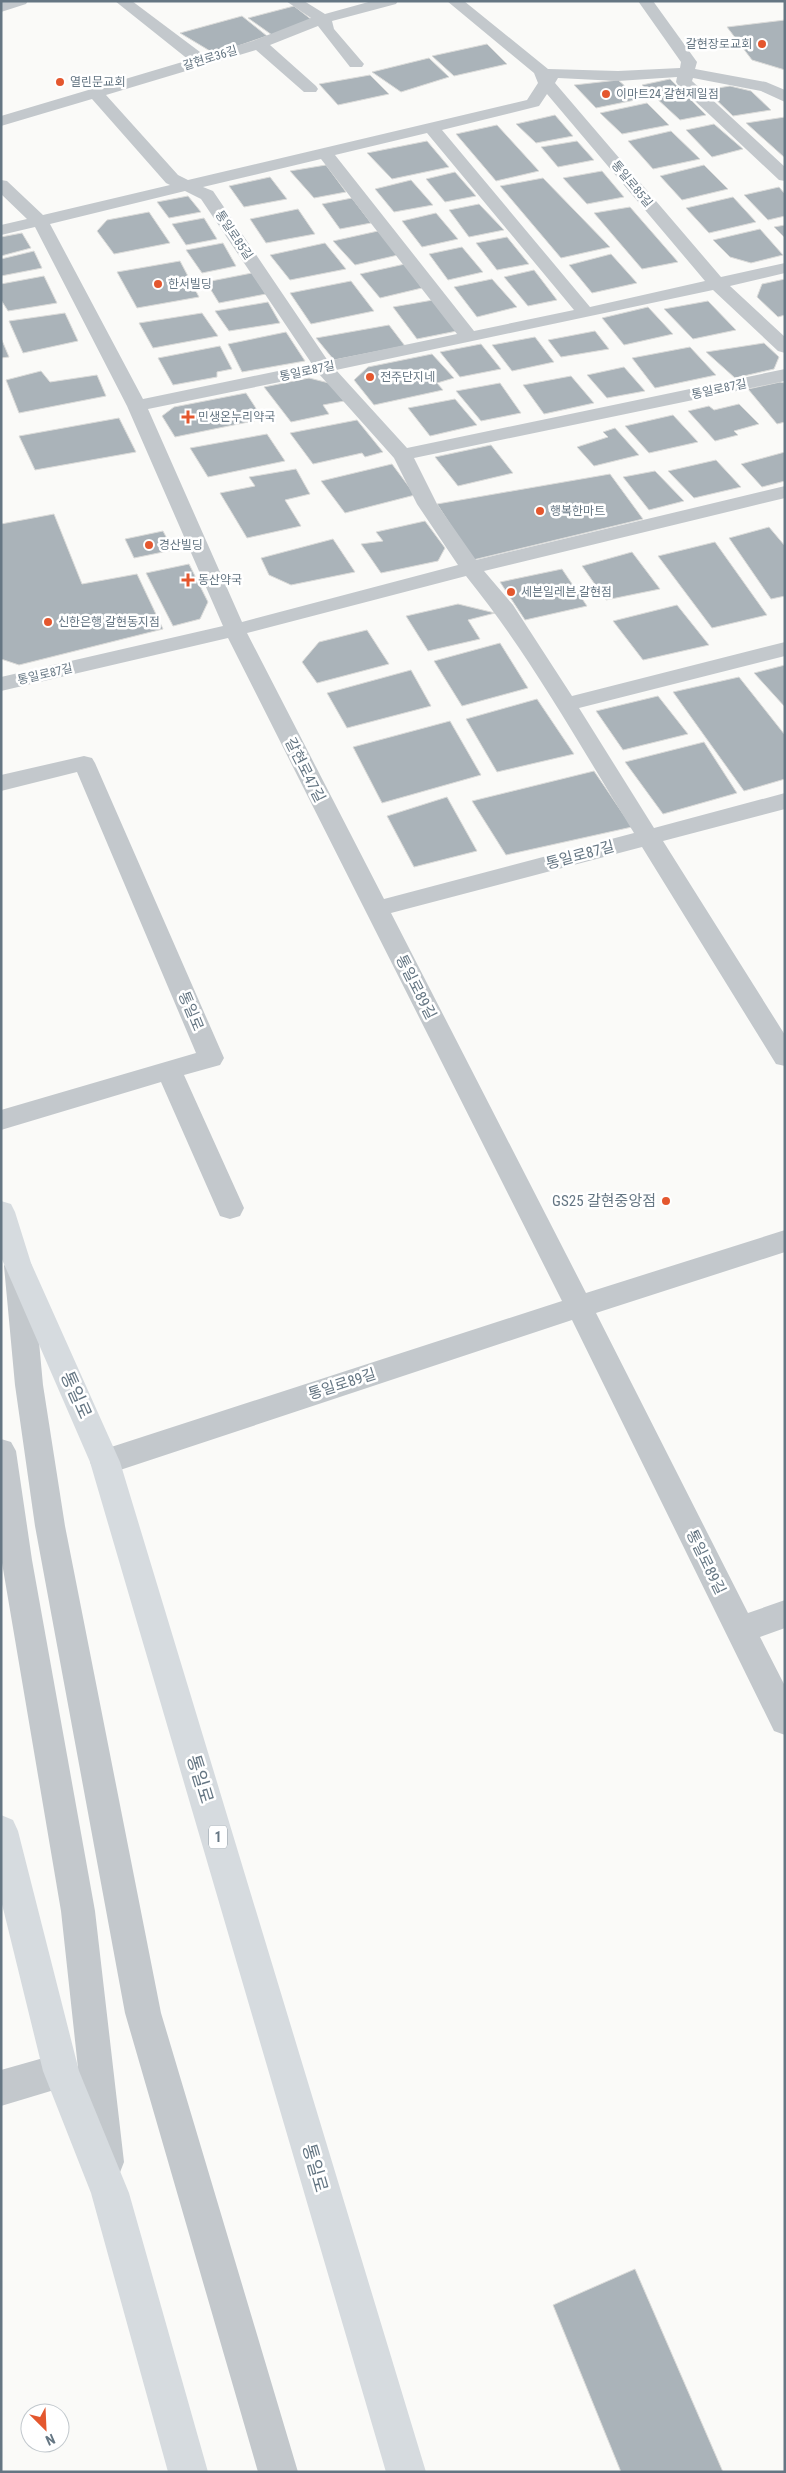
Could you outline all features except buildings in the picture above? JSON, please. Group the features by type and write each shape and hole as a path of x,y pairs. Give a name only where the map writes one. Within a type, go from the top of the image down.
{"main road":[{"name":"통일로","path":"1,1212 17,1263 105,1462 406,2472"},
{"path":"1,1831 61,2071 110,2193 188,2472"}],"street":[{"path":"1,7 21,1"},
{"path":"122,1 201,61"},
{"path":"293,1 323,19 327,30 356,64"},
{"name":"갈현로36길","path":"1,121 259,44 323,19 391,1"},
{"path":"454,1 547,76 618,76 686,72 706,74 766,87 785,96"},
{"path":"645,1 689,62 684,82 785,176"},
{"path":"259,44 310,89"},
{"path":"1,230 533,103 547,76"},
{"name":"통일로85길","path":"547,76 717,284"},
{"path":"95,93 172,179 186,186"},
{"path":"431,127 586,313"},
{"path":"325,152 469,337"},
{"path":"1,184 40,221 137,406 234,630"},
{"name":"통일로85길","path":"186,186 207,195 324,368 402,455"},
{"name":"통일로87길","path":"137,406 586,313 785,268"},
{"path":"717,284 785,347"},
{"name":"통일로87길","path":"402,455 785,375"},
{"path":"402,455 415,477 427,504 471,568 505,610 566,704 785,1057"},
{"name":"통일로87길","path":"1,684 234,630 471,568 785,492"},
{"name":"갈현로47길","path":"234,630 376,909"},
{"path":"566,704 785,649"},
{"name":"통일로","path":"1,783 84,763 211,1058 1,1120"},
{"name":"통일로87길","path":"376,909 785,801"},
{"name":"통일로89길","path":"376,909 579,1306 785,1720"},
{"path":"168,1070 230,1208"},
{"name":"통일로89길","path":"105,1462 579,1306 785,1241"},
{"path":"17,1263 29,1385 50,1526 143,2013 278,2472"},
{"path":"1,1451 17,1560 78,1911 90,2036 110,2193"},
{"path":"740,1630 785,1614"},
{"path":"1,2088 61,2071"}],"place":[{"name":"갈현장로교회","path":"762,44"},
{"name":"열린문교회","path":"60,82"},
{"name":"이마트24 갈현제일점","path":"606,94"},
{"name":"한서빌딩","path":"158,284"},
{"name":"전주단지네","path":"370,377"},
{"name":"민생온누리약국","path":"188,417"},
{"name":"행복한마트","path":"540,511"},
{"name":"경산빌딩","path":"149,545"},
{"name":"동산약국","path":"188,580"},
{"name":"세븐일레븐 갈현점","path":"511,592"},
{"name":"신한은행 갈현동지점","path":"48,622"},
{"name":"GS25 갈현중앙점","path":"666,1201"}]}
